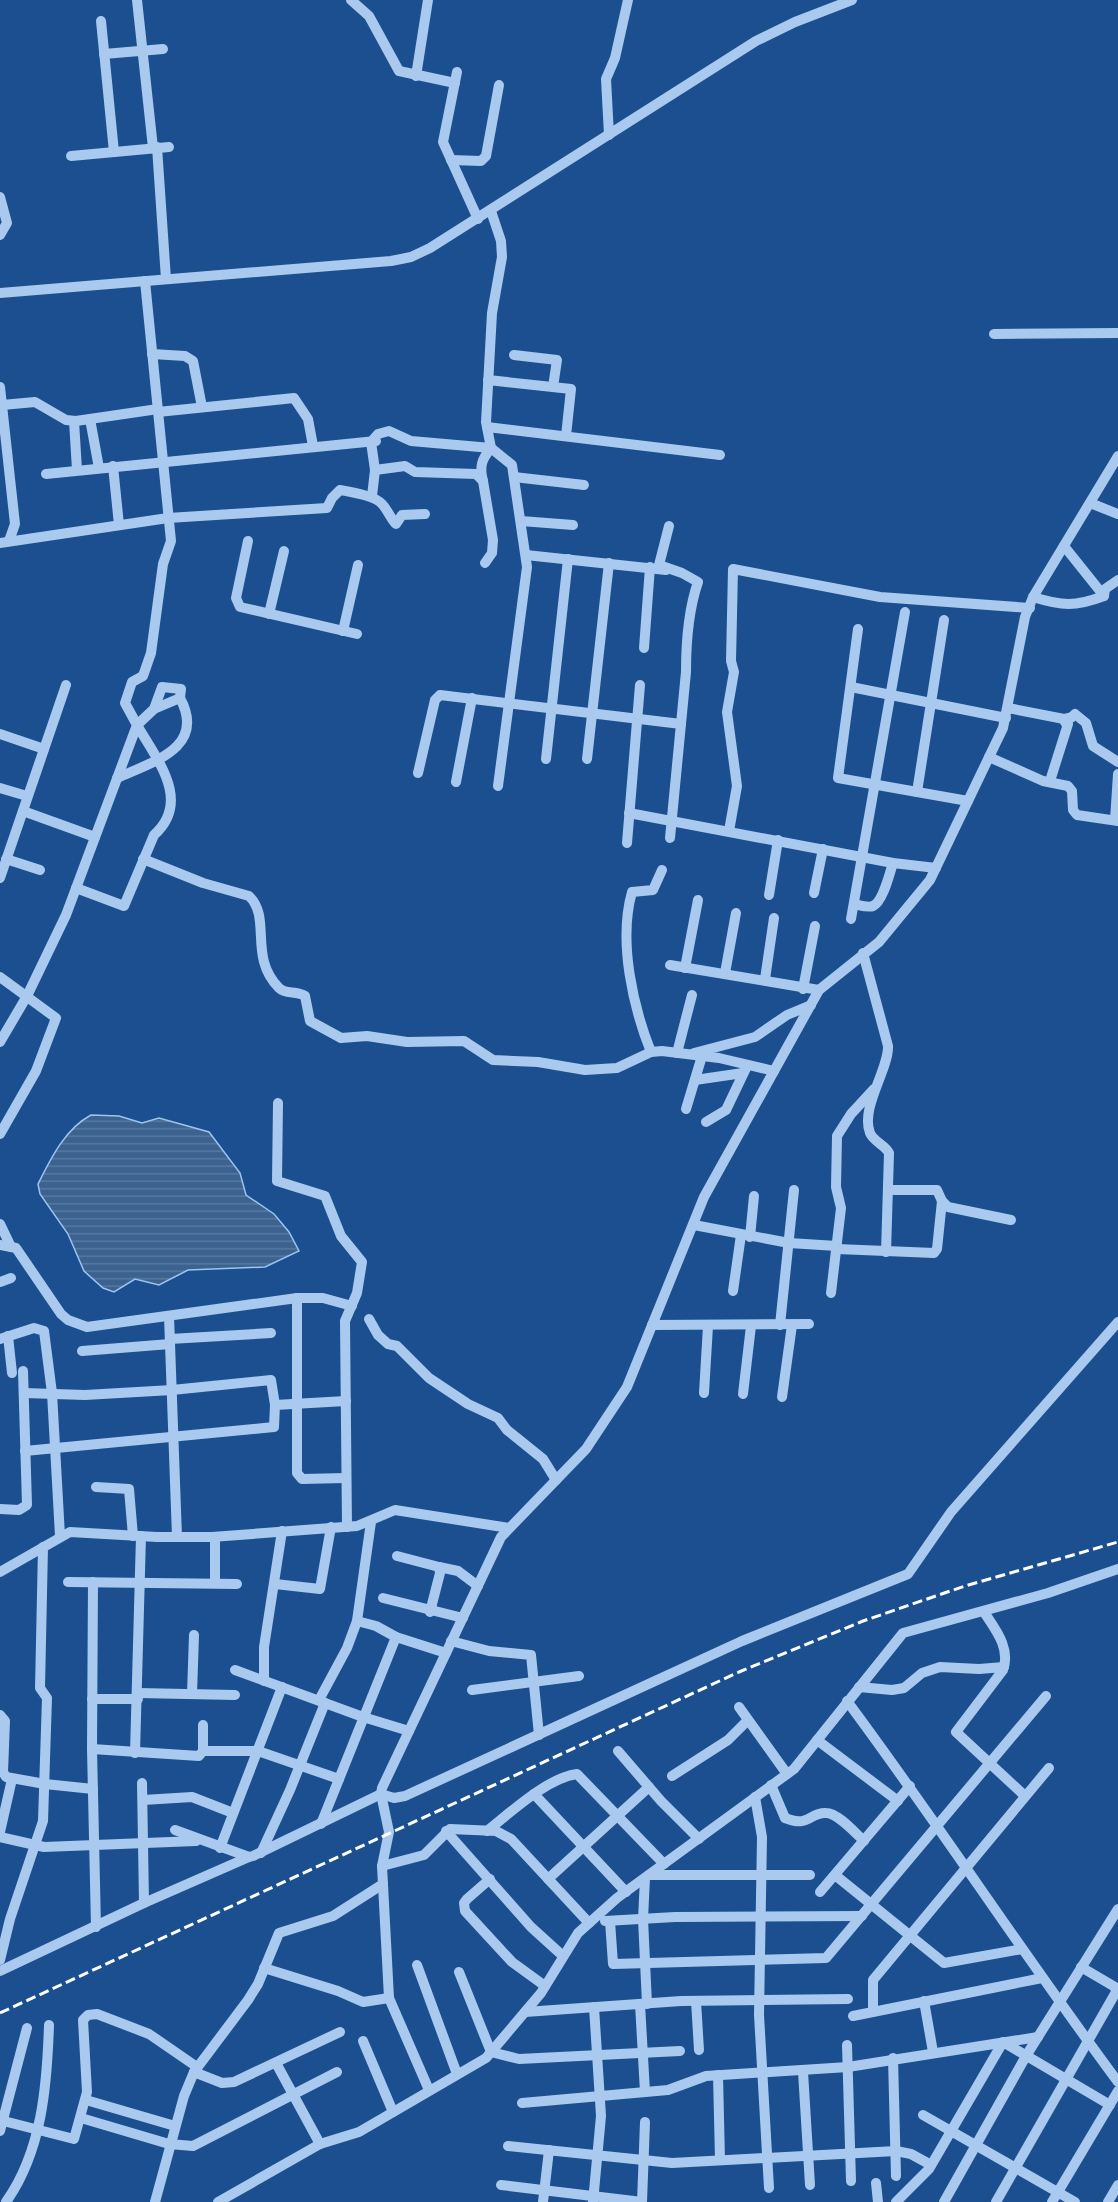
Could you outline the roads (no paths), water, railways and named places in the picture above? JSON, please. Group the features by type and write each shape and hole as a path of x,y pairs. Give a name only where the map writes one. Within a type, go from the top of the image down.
{"street":[{"path":"137,0 155,148 166,279"},
{"path":"351,0 369,16 399,70 416,76 456,78 443,142 478,219"},
{"path":"416,76 428,0"},
{"path":"609,135 606,79 615,58 628,0"},
{"path":"0,293 391,261 411,257 478,219 756,41 795,22 852,0"},
{"path":"101,21 114,152"},
{"path":"104,54 162,49"},
{"path":"451,160 484,159 499,85"},
{"path":"71,156 169,147"},
{"path":"0,197 7,223 0,235"},
{"path":"485,563 492,552 493,540 480,471 483,459 491,448 487,427 488,380 495,292 502,257 501,241 491,210"},
{"path":"76,888 124,906 153,836 160,829 171,809 170,782 125,703 132,682 143,676 151,653 163,564 171,541 145,281"},
{"path":"994,334 1118,333"},
{"path":"152,354 185,356 193,361 202,407"},
{"path":"514,355 557,360 553,387"},
{"path":"488,380 572,389 566,436"},
{"path":"0,387 15,524 4,542"},
{"path":"2,405 35,402 74,421 158,410 294,398 308,419 313,446"},
{"path":"90,419 99,468"},
{"path":"74,421 77,470"},
{"path":"487,427 720,455"},
{"path":"372,496 375,470 373,441 378,434 389,431 411,441 491,448 512,465 527,573 498,786"},
{"path":"46,474 163,460 373,441"},
{"path":"429,2090 389,1998 382,1866 388,1832 381,1794 501,1537 586,1449 627,1386 704,1197 819,990 879,942 930,880 989,757 1007,713 1025,617 1033,597 1118,456"},
{"path":"112,466 119,525"},
{"path":"375,470 405,466 415,472 476,474 483,481"},
{"path":"514,477 584,485"},
{"path":"4,542 168,518 327,508 332,498 340,490 359,496 372,496 383,504 396,524 402,515 425,514"},
{"path":"1090,504 1118,514"},
{"path":"521,521 573,525"},
{"path":"669,526 659,565 682,573 698,582 691,602 670,838"},
{"path":"248,542 236,602 240,607 357,634"},
{"path":"1064,546 1104,596"},
{"path":"269,614 284,551"},
{"path":"526,555 650,567 682,573"},
{"path":"546,759 568,559"},
{"path":"587,759 609,563"},
{"path":"343,631 358,566"},
{"path":"644,648 650,567"},
{"path":"729,831 737,786 727,712 734,672 731,661 733,569 880,597 1030,608"},
{"path":"1104,596 1105,589 1118,580"},
{"path":"1033,597 1050,602 1080,605 1104,596"},
{"path":"851,919 905,612"},
{"path":"917,792 929,702 944,620"},
{"path":"858,629 838,775 845,780 968,801"},
{"path":"0,878 66,685"},
{"path":"627,843 640,685"},
{"path":"117,778 174,752 183,739 187,724 187,711 180,698 181,689 162,687 154,710"},
{"path":"850,687 929,702 1007,713 1064,719 1075,714 1086,723 1093,746 1118,762"},
{"path":"418,774 437,696 444,694 592,715 681,724"},
{"path":"0,1042 27,996 66,915 137,725 154,710 180,698"},
{"path":"456,782 472,698"},
{"path":"1050,782 1068,724 1065,722 1072,717"},
{"path":"0,734 44,750"},
{"path":"989,757 1043,781 1068,786 1072,790 1073,810 1077,815 1116,820 1118,774"},
{"path":"0,788 27,796"},
{"path":"23,811 95,837"},
{"path":"629,813 893,863 936,868"},
{"path":"769,895 778,840"},
{"path":"814,893 822,849"},
{"path":"6,859 40,870"},
{"path":"143,859 203,883 249,896 258,909 265,972 280,990 305,996 310,1021 337,1038 367,1036 407,1042 464,1041 493,1060 538,1062 585,1070 617,1068 651,1052 702,1056 745,1070"},
{"path":"854,904 870,906 876,904 886,886 893,863"},
{"path":"651,1052 635,1008 627,929 632,892 652,890 662,870"},
{"path":"684,968 698,900"},
{"path":"724,973 736,913"},
{"path":"765,979 774,918"},
{"path":"803,989 815,926"},
{"path":"863,953 888,1046 887,1057 874,1089 869,1126 872,1136 889,1153 886,1252"},
{"path":"670,965 765,979 803,989 819,990"},
{"path":"0,977 54,1015 56,1022 36,1071 0,1134"},
{"path":"682,1053 692,995"},
{"path":"682,1053 755,1037 787,1015 811,1005"},
{"path":"686,1109 702,1056"},
{"path":"695,1080 745,1070 774,1071"},
{"path":"706,1122 726,1110 745,1070"},
{"path":"831,1293 842,1208 836,1187 837,1136 851,1114 874,1089"},
{"path":"278,1103 277,1181 325,1196 341,1236 362,1262 357,1293 345,1322 347,1527"},
{"path":"780,1325 794,1190"},
{"path":"694,1226 789,1243 886,1252 934,1253 937,1249 942,1202 939,1193 934,1190 888,1190"},
{"path":"733,1291 754,1196"},
{"path":"942,1202 948,1207 1011,1220"},
{"path":"0,1224 5,1246 19,1252 61,1314 77,1325 99,1327 297,1298 323,1298 352,1306"},
{"path":"297,1298 298,1477 346,1478"},
{"path":"169,1316 177,1537"},
{"path":"369,1319 378,1335 388,1344 397,1346 429,1378 468,1404 498,1418 507,1430 543,1459 556,1480"},
{"path":"0,1971 144,1903 261,1853 381,1794 394,1798 405,1796 742,1641 908,1574 951,1512 1118,1322"},
{"path":"652,1325 809,1324"},
{"path":"782,1397 792,1325"},
{"path":"704,1393 708,1326"},
{"path":"743,1394 751,1326"},
{"path":"0,1509 19,1510 27,1505 24,1394 11,1369 4,1338 34,1328 44,1331 52,1393 60,1536"},
{"path":"82,1351 271,1333"},
{"path":"24,1394 85,1395 172,1390 271,1380 275,1405 274,1427 25,1451"},
{"path":"275,1405 346,1401"},
{"path":"96,1487 129,1489 137,1536 141,1581 135,1753"},
{"path":"0,1572 60,1536 79,1532 137,1536 216,1537 347,1527 371,1521 395,1510 509,1528"},
{"path":"261,1853 300,1766 322,1701 357,1622 371,1521"},
{"path":"275,1584 320,1589 331,1527"},
{"path":"264,1680 264,1647 282,1531"},
{"path":"215,1583 216,1537"},
{"path":"0,1960 10,1919 44,1821 47,1698 40,1688 43,1547"},
{"path":"397,1556 458,1571 478,1586"},
{"path":"430,1612 440,1573 439,1567"},
{"path":"218,2202 320,2144 359,2132 486,2058 545,1986 578,1933 647,1876 787,1774 903,1633 984,1612 1118,1569"},
{"path":"68,1582 141,1581 237,1584"},
{"path":"93,1582 92,1749 96,1927"},
{"path":"383,1598 430,1612 463,1618"},
{"path":"984,1612 1003,1645 1004,1667 957,1729 958,1735 1025,1796"},
{"path":"357,1622 376,1626 396,1637 446,1653"},
{"path":"192,1694 194,1635"},
{"path":"321,1824 396,1637"},
{"path":"451,1641 489,1651 531,1655 539,1735"},
{"path":"859,1687 892,1690 904,1688 922,1673 939,1667 979,1670 1004,1667"},
{"path":"235,1670 363,1717 409,1731"},
{"path":"472,1690 579,1676"},
{"path":"220,1848 282,1687"},
{"path":"92,1699 192,1694 235,1695"},
{"path":"610,1921 613,1964 826,1958 938,1828 1046,1696"},
{"path":"847,1701 910,1786 1042,1978 1118,2082"},
{"path":"739,1707 787,1774"},
{"path":"0,1715 5,1721 3,1775 12,1779 93,1789"},
{"path":"672,1776 728,1740 747,1721"},
{"path":"203,1725 203,1751"},
{"path":"817,1740 898,1801"},
{"path":"92,1749 195,1756 203,1751 258,1751 339,1779"},
{"path":"618,1751 699,1839"},
{"path":"873,2011 873,1980 1049,1768"},
{"path":"487,1831 534,1794 569,1775 577,1774 664,1864"},
{"path":"0,1832 12,1779"},
{"path":"142,1784 144,1903"},
{"path":"771,1785 785,1818 803,1822 822,1813 831,1814 864,1840"},
{"path":"820,1892 910,1786"},
{"path":"548,1879 649,1787"},
{"path":"534,1794 626,1892"},
{"path":"143,1800 192,1797 233,1814"},
{"path":"756,1797 760,1819 761,1874 759,2000 761,2073 769,2188"},
{"path":"382,1866 424,1855 446,1831 454,1828 496,1831 511,1839 548,1879 593,1920 862,1916"},
{"path":"175,1830 249,1857"},
{"path":"446,1831 531,1927 563,1956"},
{"path":"0,1836 44,1847 94,1843 203,1841"},
{"path":"647,1876 810,1875"},
{"path":"835,1875 873,1903 946,1964 1022,1949"},
{"path":"645,2092 643,1919 647,1876"},
{"path":"490,1879 467,1899 464,1903 465,1911 512,1962 545,1986"},
{"path":"155,2202 175,2126 195,2070 248,2000 279,1933 284,1929 333,1916 383,1884"},
{"path":"944,2202 1026,2056 1118,1908"},
{"path":"417,1965 457,2074"},
{"path":"996,2202 1116,1989 1081,1967"},
{"path":"264,1968 338,1991 363,2002 389,1998"},
{"path":"459,1972 491,2052"},
{"path":"853,2016 1042,1978"},
{"path":"525,2012 696,2001 848,1999"},
{"path":"696,2001 699,2050"},
{"path":"924,2001 933,2052"},
{"path":"593,2199 598,2156 600,2097 594,2007"},
{"path":"27,2028 1,2124 37,2128 73,2140 86,2100 83,2020 88,2015 97,2014 149,2034 195,2070 227,2083 276,2063 340,2032"},
{"path":"6,2202 21,2177 47,2087 49,2025"},
{"path":"522,2103 668,2090 706,2076 803,2072 848,2067 893,2058 1038,2037"},
{"path":"363,2041 393,2112"},
{"path":"1003,2042 1110,2105"},
{"path":"896,2202 931,2166 1003,2042"},
{"path":"847,2045 851,2181"},
{"path":"491,2052 519,2059 680,2051"},
{"path":"893,2058 896,2176"},
{"path":"276,2063 320,2144"},
{"path":"81,2118 170,2144 199,2145 337,2072"},
{"path":"803,2072 810,2185"},
{"path":"718,2075 720,2160"},
{"path":"1055,2197 1118,2091"},
{"path":"86,2100 175,2126"},
{"path":"923,2115 1015,2168 1055,2197 1075,2202"},
{"path":"501,2185 593,2199 642,2202 645,2122"},
{"path":"508,2146 672,2163 766,2156 896,2151 911,2154 931,2166"},
{"path":"543,2202 549,2150"},
{"path":"876,2183 878,2202"},
{"path":"1108,2202 1118,2185"}],"water":[{"path":"91,1115 119,1116 142,1123 159,1118 209,1132 240,1173 246,1195 274,1214 289,1232 299,1251 265,1267 188,1270 159,1285 135,1279 114,1292 103,1288 84,1271 68,1234 40,1194 38,1184 66,1136"}],"railway":[{"path":"0,2013 739,1672 863,1621 965,1586 1118,1542"}]}
